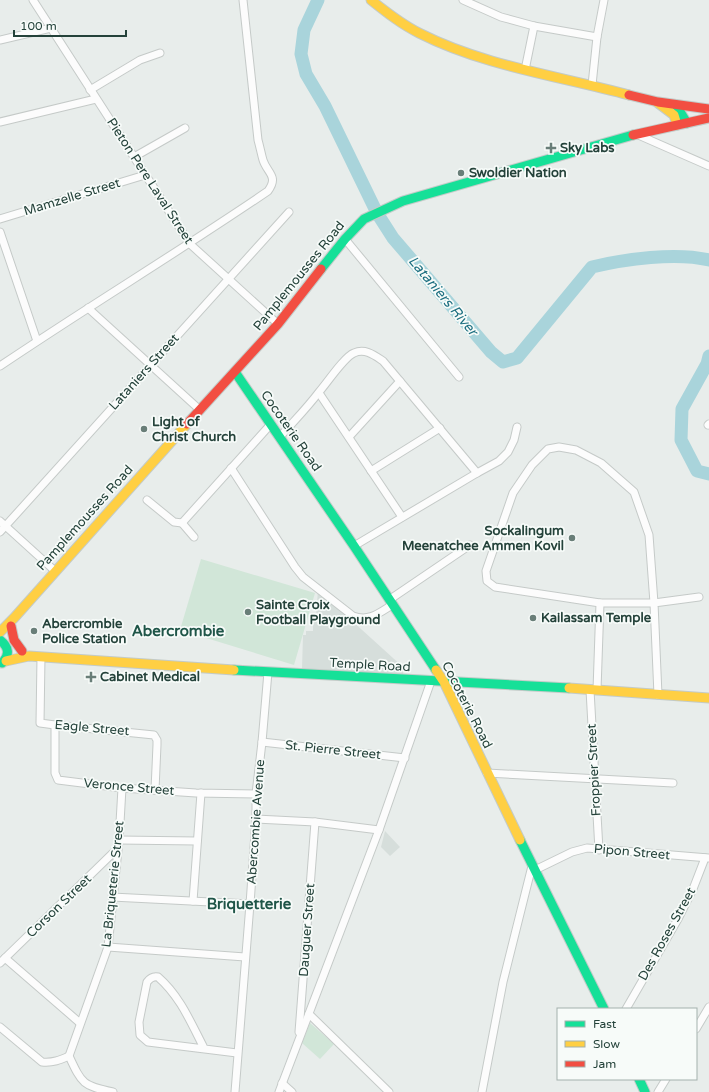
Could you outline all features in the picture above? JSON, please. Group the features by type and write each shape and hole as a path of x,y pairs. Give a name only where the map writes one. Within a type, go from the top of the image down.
{"main road":[{"path":"371,0 382,11 412,29 448,46 482,59 657,102 709,109"},
{"path":"657,102 674,115 677,125"},
{"path":"676,105 687,123"},
{"name":"Pamplemousses Road","path":"0,632 13,622 55,571 278,324 344,239 364,219 403,201 636,134 709,118"},
{"name":"Cocoterie Road","path":"235,372 354,546 390,603 415,637 444,682 533,868 603,1008"},
{"path":"3,662 9,654 4,643 13,622"},
{"path":"13,622 14,640 25,654"},
{"name":"Temple Road","path":"4,643 25,654 41,657 709,698"},
{"name":"Temple Road","path":"3,662 25,654"},
{"path":"639,1080 645,1092"}],"street":[{"name":"Pieton Pere Laval Street","path":"33,0 190,244 278,324"},
{"path":"0,366 88,308 190,244 268,191 272,186 273,177 263,161 258,140 243,0"},
{"path":"463,0 501,16 534,26 597,37"},
{"path":"592,85 597,37 604,0"},
{"path":"525,70 534,26"},
{"path":"0,40 51,28"},
{"path":"90,90 140,60 160,53"},
{"path":"0,122 96,100"},
{"path":"134,157 185,128"},
{"path":"636,134 709,166"},
{"name":"Mamzelle Street","path":"0,220 145,175"},
{"name":"Lataniers Street","path":"0,532 3,524 151,365 289,212"},
{"path":"0,232 37,341"},
{"path":"344,239 459,377"},
{"path":"88,308 200,410"},
{"path":"280,437 319,393 346,359 354,353 362,351 370,353 382,361 477,472"},
{"path":"349,437 400,381"},
{"path":"319,393 372,470 402,517"},
{"path":"147,500 174,522 182,522 271,424"},
{"path":"354,546 477,472 499,461 503,458 514,440 517,427"},
{"path":"372,470 440,428"},
{"path":"658,695 654,603 649,535 634,492 601,463 576,450 559,447 548,449 532,465 513,492 486,571 487,581 494,587 600,603 654,603 699,597"},
{"path":"230,468 287,557 304,577 357,618 364,619 373,617 470,545"},
{"path":"182,522 194,537"},
{"path":"3,524 55,571"},
{"name":"Froppier Street","path":"599,850 594,779 594,690 600,603"},
{"name":"Eagle Street","path":"41,657 39,721 41,723 55,725 154,735 157,740 155,790"},
{"name":"Abercombie Avenue","path":"235,1092 256,819 256,794 268,672"},
{"path":"279,1092 379,830 431,681"},
{"name":"Veronce Street","path":"55,725 55,774 58,780 122,788 256,794"},
{"name":"St. Pierre Street","path":"262,742 405,758"},
{"path":"487,773 673,783"},
{"name":"La Briqueterie Street","path":"69,1056 108,947 119,840 122,788"},
{"path":"194,901 201,792"},
{"path":"256,819 315,822 379,830"},
{"name":"Dauguer Street","path":"299,1037 315,822"},
{"path":"119,840 197,841"},
{"name":"Corson Street","path":"2,960 118,848"},
{"name":"Pipon Street","path":"533,868 572,852 587,848 707,858"},
{"name":"Des Roses Street","path":"627,1008 678,918 707,858"},
{"path":"482,1092 503,982 533,868"},
{"path":"112,897 250,904"},
{"path":"108,947 245,957"},
{"path":"2,960 80,1023"},
{"path":"204,1048 185,1010 173,992 158,977 152,977 147,982 139,1022 140,1035 148,1042 237,1053"},
{"path":"697,1027 709,1007"},
{"path":"309,1014 389,1092"},
{"path":"0,1027 42,1062 49,1063 60,1061 69,1056 80,1079 84,1083 114,1092"},
{"path":"658,1092 665,1080"},
{"path":"282,1083 292,1092"}],"shaded area":[{"path":"318,590 404,668 403,674 302,669 303,635 306,635 306,631 313,631 313,617 316,617"},
{"path":"385,831 400,847 390,856 381,847"}],"green space":[{"name":"Sainte Croix Football Playground","path":"201,559 315,593 294,665 180,630"},
{"path":"310,1023 334,1044 320,1059 302,1043"}],"waterway":[{"name":"Lataniers River","path":"318,0 304,30 301,54 306,74 325,106 377,213 393,238 491,352 503,362 517,358 592,267 620,261 666,257 709,260"},
{"name":"Lataniers River","path":"709,356 707,364 682,409 681,440 697,471 709,474"}],"traffic: fast":[{"path":"676,105 687,123"},
{"path":"321,269 345,239 364,219 403,201 633,135"},
{"path":"235,372 354,546 436,670"},
{"path":"0,640 7,648 7,654 2,663"},
{"path":"234,670 569,688"},
{"path":"520,840 604,1008"},
{"path":"639,1080 645,1092"}],"traffic: slow":[{"path":"371,0 394,18 419,33 469,54 522,69 629,95"},
{"path":"658,103 674,115 677,125"},
{"path":"0,632 187,424"},
{"path":"6,661 29,656 234,670"},
{"path":"436,670 444,682 520,840"},
{"path":"569,688 709,698"}],"traffic: jam":[{"path":"629,95 658,102 709,109"},
{"path":"633,135 709,118"},
{"path":"187,424 278,324 321,269"},
{"path":"11,626 14,640 22,651"}],"place":[{"name":"Sky Labs","path":"551,148"},
{"name":"Swoldier Nation","path":"461,173"},
{"name":"Light of Christ Church","path":"144,429"},
{"name":"Sockalingum Meenatchee Ammen Kovil","path":"572,538"},
{"name":"Sainte Croix Football Playground","path":"248,612"},
{"name":"Kailassam Temple","path":"533,618"},
{"name":"Abercrombie Police Station","path":"34,631"},
{"name":"Cabinet Medical","path":"91,677"}],"district":[{"name":"Abercrombie","path":"178,631"},
{"name":"Briquetterie","path":"249,904"}]}
